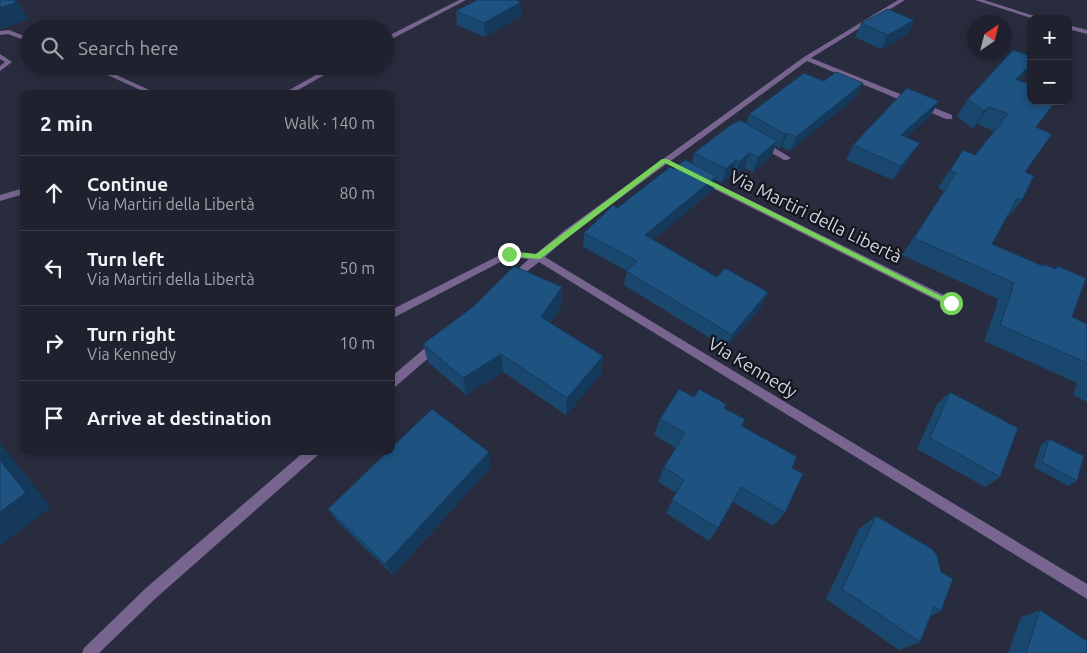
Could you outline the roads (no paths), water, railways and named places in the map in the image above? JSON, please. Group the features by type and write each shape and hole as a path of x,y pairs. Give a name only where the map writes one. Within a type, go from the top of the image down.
{"street":[{"path":"395,35 462,0"},
{"path":"508,282 538,257 726,123 806,58 902,0"},
{"path":"978,0 1028,15"},
{"path":"1072,28 1087,32"},
{"path":"0,33 9,32 20,36"},
{"path":"0,56 9,62 0,69"},
{"path":"806,58 948,117"},
{"path":"111,75 146,90"},
{"path":"293,90 321,75"},
{"path":"755,140 787,158"},
{"name":"Via Martiri della Libertà","path":"690,173 951,303"},
{"path":"0,198 20,192"},
{"name":"Via Kennedy","path":"395,313 509,254 538,257 1087,592"},
{"path":"395,381 443,339"},
{"path":"89,653 151,593 309,455"}]}
